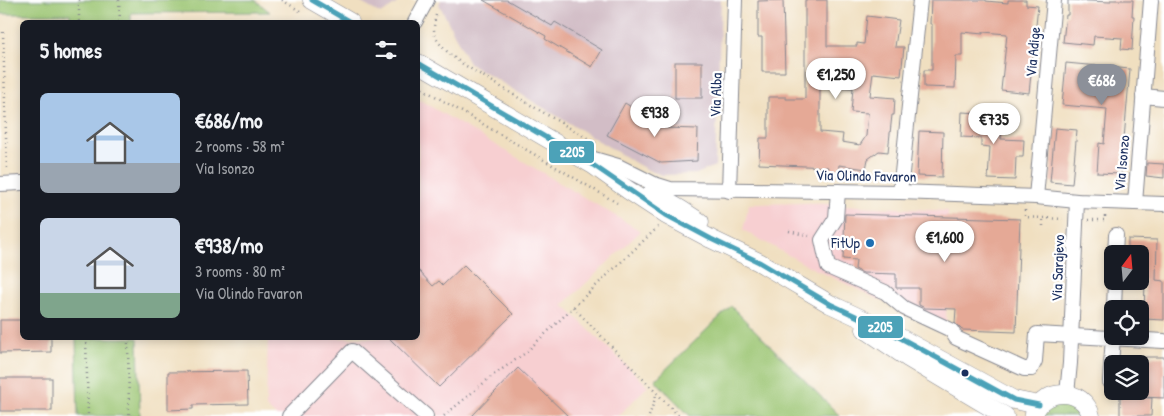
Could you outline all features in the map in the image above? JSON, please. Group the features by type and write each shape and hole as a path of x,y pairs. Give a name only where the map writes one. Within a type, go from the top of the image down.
{"main road":[{"path":"312,0 347,20"},
{"path":"420,64 593,165 666,215 759,262"},
{"path":"593,165 644,188 680,209 759,262 830,304 879,340 1005,416"},
{"path":"830,304 886,330 1014,400 1036,410 1045,399 1052,395 1067,394 1077,397 1085,404 1091,416"}],"street":[{"name":"Via Alba","path":"729,191 735,0"},
{"path":"900,192 920,0"},
{"name":"Via Adige","path":"1036,197 1054,0"},
{"name":"Via Isonzo","path":"1134,203 1151,0"},
{"path":"416,20 426,3"},
{"path":"1143,96 1164,98"},
{"name":"Via Olindo Favaron","path":"575,154 618,166 654,184 670,189 900,192 1164,204"},
{"path":"4,184 20,184"},
{"path":"838,191 836,218 822,240 828,267 885,292 904,308 951,330 956,338 1024,368 1032,368 1035,361 1037,334 1104,337"},
{"name":"Via Sarajevo","path":"1067,394 1077,201"},
{"path":"1116,236 1116,245"},
{"path":"1149,340 1164,341"},
{"path":"289,416 352,350 426,416"}],"path":[{"path":"79,0 79,20"},
{"path":"119,0 120,20"},
{"path":"426,3 436,13 433,28 436,39 458,60 605,149"},
{"path":"3,32 4,184"},
{"path":"420,87 624,207"},
{"path":"444,416 492,376 524,354 658,227 666,215"},
{"path":"1042,226 1043,218"},
{"path":"789,231 822,240"},
{"path":"574,307 679,416"},
{"path":"86,340 88,416"},
{"path":"128,340 129,416"},
{"path":"649,416 657,393"}],"shaded area":[{"path":"356,0 398,0 396,4 381,14"},
{"path":"441,0 721,0 715,166 696,174 663,175 650,171 469,63 439,4"},
{"path":"420,100 641,231 563,305 648,386 618,416 439,416 436,413 433,416 276,416 266,407 268,340 420,340"},
{"path":"807,203 948,211 946,331 808,266 743,230 749,204"}],"green space":[{"path":"0,0 255,0 270,12 131,13 131,20 70,20 70,14 0,14"},
{"path":"731,306 840,416 690,416 655,380"},
{"path":"76,340 138,340 140,416 78,416"},
{"path":"1070,401 1085,416 1041,416 1049,405"}],"building":[{"path":"483,0 507,0 552,26 555,22 602,50 592,67 545,39 546,36"},
{"path":"783,0 785,72 762,72 762,37 758,37 758,1"},
{"path":"805,0 827,0 827,46 857,46 857,43 864,44 867,16 899,20 895,47 904,47 901,76 873,73 870,96 895,98 888,152 879,151 868,159 866,169 839,165 838,174 827,172 828,167 759,164 760,138 768,138 768,97 805,99","holes":["820,86 853,88 851,112 868,113 866,136 860,145 842,142 843,134 820,132"]},
{"path":"931,0 986,0 1008,3 1008,0 1026,0 1026,5 1038,6 1029,93 1001,90 1007,34 983,32 983,34 962,32 962,56 956,56 955,88 924,87 924,70 932,70"},
{"path":"1068,0 1110,2 1110,0 1133,0 1132,50 1121,49 1122,38 1094,36 1093,45 1063,42 1066,15 1068,15"},
{"path":"675,62 702,62 702,98 675,98"},
{"path":"1066,63 1130,69 1121,174 1097,173 1099,143 1104,144 1107,109 1062,105"},
{"path":"625,103 664,128 698,129 697,161 661,163 607,135"},
{"path":"962,112 980,113 980,120 1002,122 1001,139 1024,140 1023,157 1016,157 1015,180 988,179 990,147 981,146 981,138 961,137"},
{"path":"1055,128 1077,130 1072,184 1050,182"},
{"path":"919,131 943,132 942,177 917,176"},
{"path":"1147,163 1164,164 1164,178 1146,176"},
{"path":"845,214 1020,219 1016,332 962,330 955,323 956,309 925,308 919,305 919,288 896,288 896,274 863,273 855,269 856,260 843,259"},
{"path":"1128,239 1157,240 1156,280 1164,281 1164,320 1149,319 1149,300 1144,300 1145,290 1149,290 1149,245 1128,245"},
{"path":"464,265 513,314 439,387 391,340 420,340 420,272 433,286 439,281 443,285"},
{"path":"0,320 20,320 20,340 51,340 51,352 0,353"},
{"path":"1149,357 1164,357 1164,398 1149,397"},
{"path":"518,368 568,416 472,416"},
{"path":"247,371 248,404 193,405 193,409 168,410 168,372"},
{"path":"0,378 52,378 52,411 0,411"},
{"path":"1149,398 1152,398 1151,416 1120,416 1120,400 1149,400"}],"transit line":[{"name":"z205","path":"312,0 347,20"},
{"name":"z205","path":"420,64 593,165 666,215 759,262 830,304 886,330 1014,400 1039,405"}],"place":[{"name":"FitUp","path":"870,243"}]}
